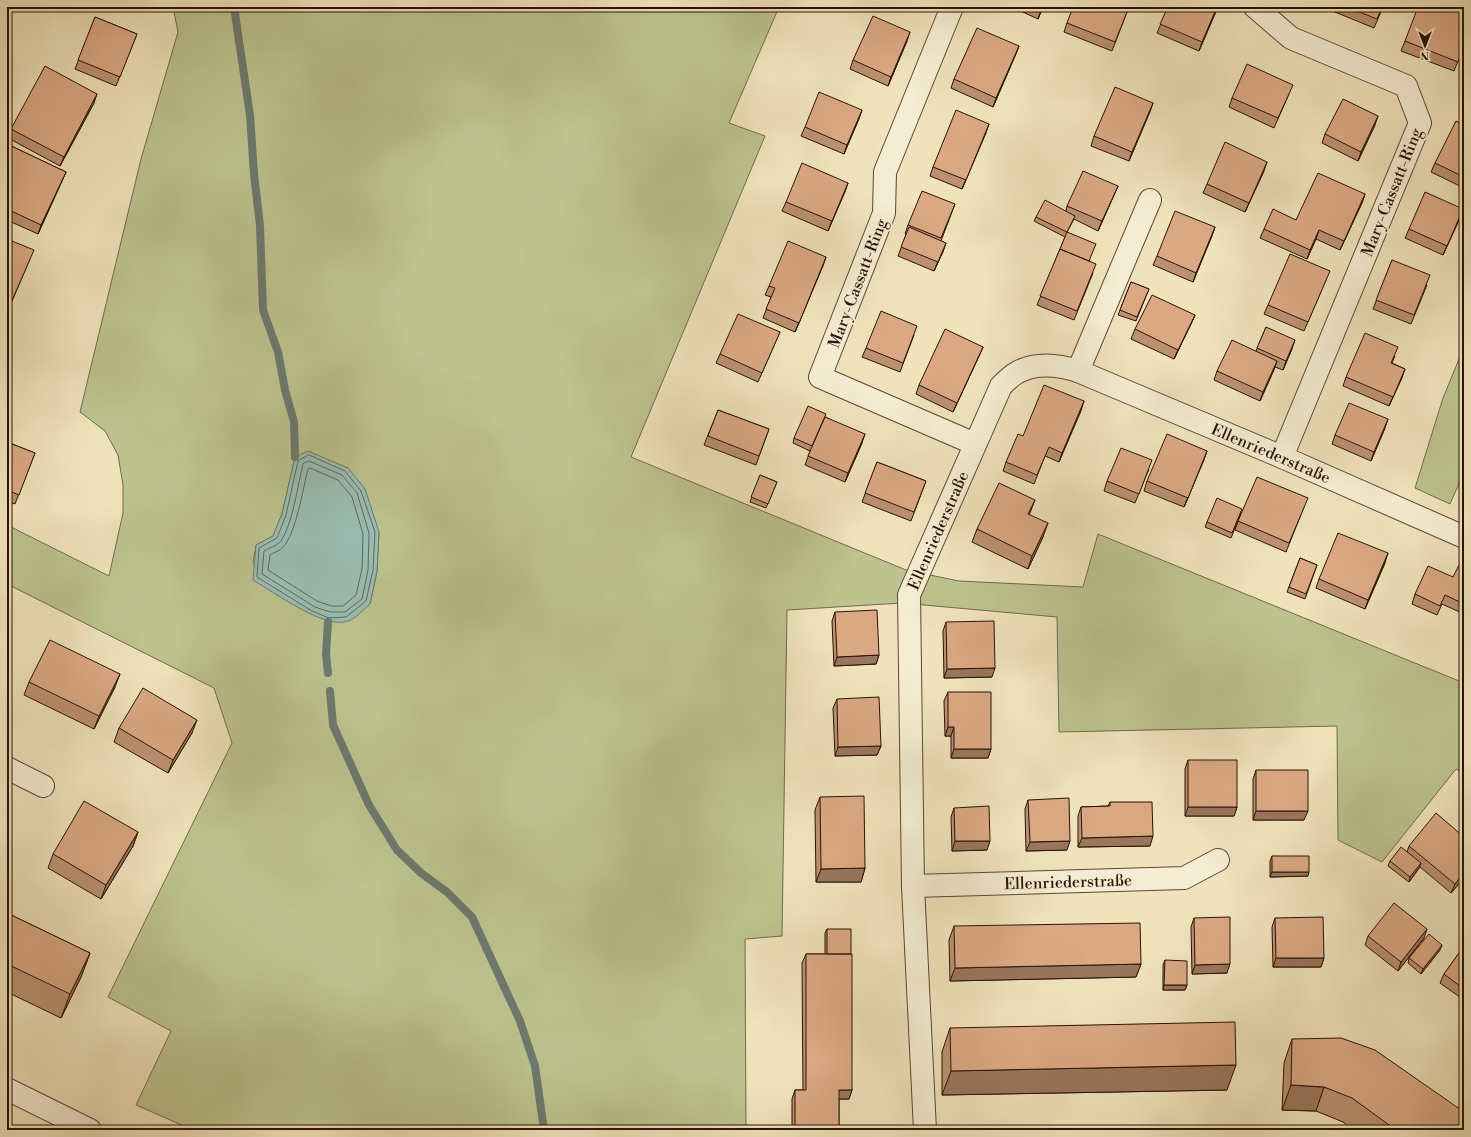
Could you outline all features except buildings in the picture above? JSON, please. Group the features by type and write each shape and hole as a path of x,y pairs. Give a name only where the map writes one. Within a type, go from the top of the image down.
{"street":[{"name":"Mary-Cassatt-Ring","path":"952,7 885,172 884,212 820,378 975,444"},
{"name":"Mary-Cassatt-Ring","path":"1255,7 1291,38 1406,86 1420,123 1282,457"},
{"path":"1078,371 1150,200"},
{"name":"Ellenriederstraße","path":"925,1130 913,886 909,595 1001,386 1018,372 1039,366 1060,365 1078,371 1282,457 1464,537"},
{"path":"7,768 43,786"},
{"name":"Ellenriederstraße","path":"913,886 1184,878 1218,860"},
{"path":"7,1089 90,1130"}],"green space":[{"path":"173,7 779,7 729,123 765,136 631,457 906,570 959,581 1083,587 1098,534 1464,683 1464,774 1456,769 1382,862 1338,840 1337,726 1059,732 1057,617 902,603 787,610 782,936 745,939 746,1130 193,1130 136,1105 171,1031 108,997 232,743 214,688 7,584 7,525 109,576 123,513 123,485 118,455 105,431 80,412 141,159 178,32","holes":["295,457 379,532 377,571 370,604 291,602 273,591 253,563 256,545 273,536 282,514"]},
{"path":"1464,347 1464,472 1450,504 1415,488 1443,398"}],"water":[{"path":"308,451 348,468 365,489 379,532 377,571 370,604 348,621 338,622 326,620 313,615 286,601 253,580 256,545 273,536 282,514 295,457"}],"waterway":[{"path":"234,7 250,115 254,174 260,226 263,310 278,352 285,390 294,422 295,457"},
{"path":"328,622 326,654 328,673"},
{"path":"330,691 333,725 369,805 397,850 421,873 447,892 472,917 520,1021 535,1066 544,1130"}]}
